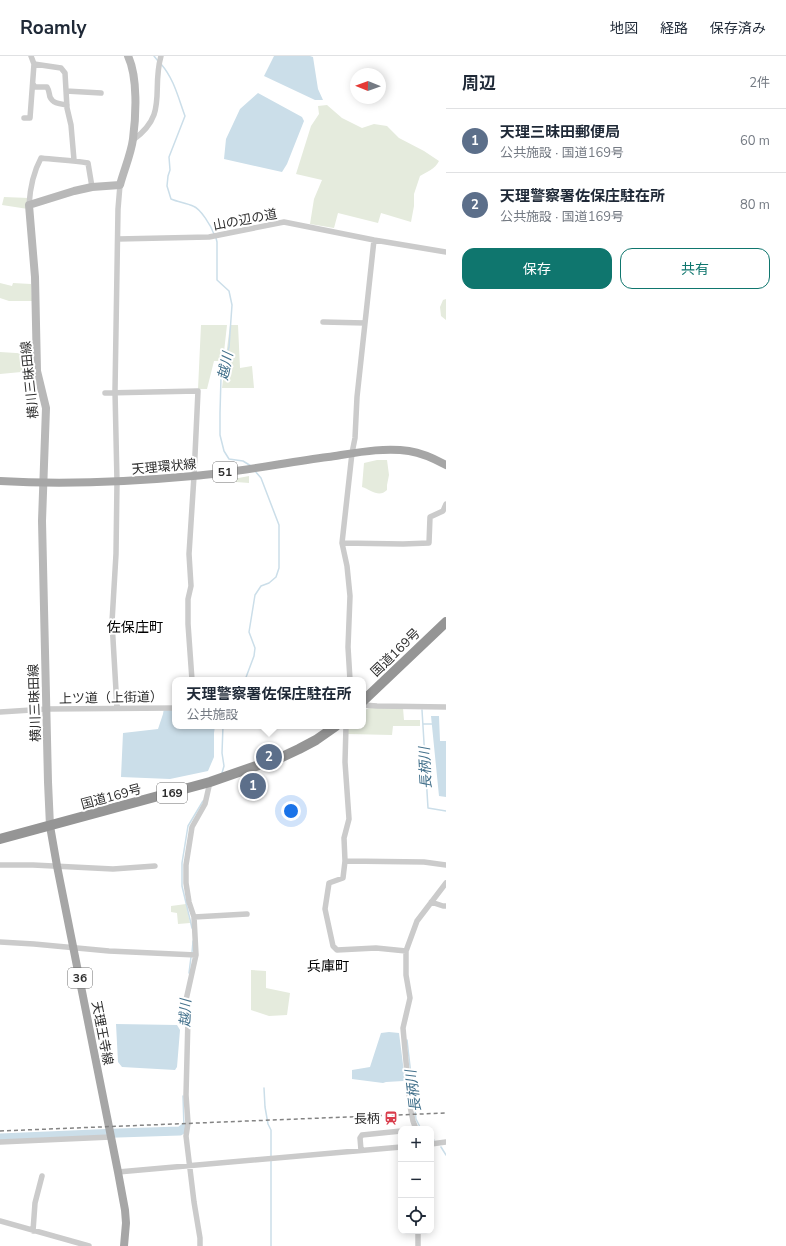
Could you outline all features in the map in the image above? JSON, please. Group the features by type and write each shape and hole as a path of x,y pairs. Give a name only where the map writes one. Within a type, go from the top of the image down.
{"highway":[{"name":"国道169号","path":"366,698 446,622"},
{"name":"国道169号","path":"0,839 210,782 299,749 332,729"}],"main road":[{"path":"29,205 74,191 92,187 120,184 133,140 135,88 128,56"},
{"name":"横川三昧田線","path":"29,205 35,277 37,371 46,408 42,521 50,826"},
{"name":"天理環状線","path":"0,481 43,483 117,482 194,476 249,470 384,449 410,451 422,454 446,465"},
{"name":"天理王寺線","path":"50,826 125,1210 126,1223 124,1246"}],"street":[{"path":"24,118 30,118 34,64 31,56"},
{"path":"133,140 142,134 156,112 158,100 159,64 161,56"},
{"path":"34,64 60,68 65,73 67,105 71,125 74,160"},
{"path":"33,84 35,87 47,87 50,98 54,102 67,105"},
{"path":"66,91 101,93"},
{"path":"29,205 30,194 41,158 74,160 88,163 92,187"},
{"path":"116,708 112,622 116,554 117,482 115,392 118,209 120,184"},
{"name":"山の辺の道","path":"118,239 209,237 284,222 374,240 446,252"},
{"path":"350,677 348,647 350,596 347,566 342,543 352,453 356,438 357,397 374,240"},
{"path":"323,322 365,323"},
{"path":"105,393 198,391 189,554 191,586 188,599 188,624 192,677"},
{"path":"342,543 429,543 430,517 443,511 446,504"},
{"path":"366,704 377,706 446,707"},
{"name":"上ツ道（上街道）","path":"0,712 47,709 172,708"},
{"path":"346,729 345,762 348,819 344,838 345,862 343,878 328,883 325,909 333,946 337,950 376,948 406,951"},
{"path":"200,1246 186,1136 188,1124 186,1095 188,1018 186,1000 196,955 194,917 189,902 186,883 186,865 192,826 205,804 210,782"},
{"path":"345,862 424,862 446,865"},
{"path":"0,865 113,869 155,866"},
{"path":"415,1126 410,1106 403,1028 410,998 406,975 406,951 417,921 446,883"},
{"path":"431,902 446,906"},
{"path":"194,917 247,914"},
{"path":"0,942 34,944 74,949 196,955"},
{"path":"362,1150 360,1138 362,1135 398,1131"},
{"path":"0,1142 110,1134"},
{"path":"434,1144 446,1142"},
{"path":"118,1172 398,1147"},
{"path":"33,1231 35,1203 42,1176"},
{"path":"0,1221 89,1246"},
{"path":"418,1234 418,1246"}],"shaded area":[{"path":"327,105 342,118 362,128 374,124 387,126 399,138 439,161 428,172 420,176 414,194 414,206 411,222 381,213 378,223 338,213 334,228 310,224 314,199 322,180 296,174 311,126 319,114 318,106"},
{"path":"4,197 29,198 28,209 2,205"},
{"path":"0,283 12,286 13,283 31,284 32,301 9,301 0,298"},
{"path":"446,299 446,320 441,316 440,307 443,300"},
{"path":"201,325 227,325 223,361 214,361 207,389 198,389"},
{"path":"230,325 238,325 240,368 252,366 254,388 222,388"},
{"path":"0,352 32,354 32,371 0,374"},
{"path":"377,460 387,460 389,475 387,490 381,493 375,493 362,487 364,463"},
{"path":"249,476 249,483 223,481"},
{"path":"369,708 403,708 404,720 420,720 420,726 393,726 392,735 348,734 348,729 366,729 366,710"},
{"path":"186,904 190,923 178,924 177,913 171,912 171,906"},
{"path":"251,970 266,971 266,988 290,993 287,1015 269,1016 251,1010"}],"water":[{"path":"274,56 313,57 318,89 323,100 315,100 264,76"},
{"path":"258,93 302,117 304,121 287,164 282,172 224,159 226,139 240,109"},
{"path":"164,708 172,708 172,729 215,729 214,757 208,771 170,779 121,777 123,733 158,729"},
{"path":"431,716 439,716 440,741 446,741 446,797 439,796"},
{"path":"116,1024 177,1025 180,1030 177,1067 175,1070 122,1067 118,1062"},
{"path":"381,1033 399,1033 405,1080 383,1083 352,1079 352,1070 370,1067"}],"waterway":[{"name":"越川","path":"154,56 158,61"},
{"name":"越川","path":"161,64 172,82 185,116 169,157 170,170 167,186 171,199 196,208 205,218 214,234"},
{"name":"越川","path":"216,238 217,280 229,291 232,305 229,347 221,377 220,435 224,451 229,459 243,461 251,466"},
{"name":"越川","path":"246,677 254,656 255,648 249,632 255,595 261,586 269,583 276,577 279,568 279,525 261,478 255,471"},
{"name":"長柄川","path":"422,710 428,808 446,811"},
{"path":"423,724 433,724"},
{"name":"越川","path":"222,773 224,766 222,753 223,729"},
{"name":"越川","path":"192,928 182,886 182,863 188,826 203,801"},
{"name":"越川","path":"192,953 193,941"},
{"name":"越川","path":"189,973 191,957"},
{"name":"越川","path":"185,1012 185,1021"},
{"name":"長柄川","path":"407,1040 416,1119 420,1126"},
{"path":"264,1088 265,1107 268,1124 271,1130 271,1157"},
{"name":"越川","path":"183,1096 184,1128"},
{"name":"越川","path":"0,1138 180,1131 184,1128"},
{"name":"長柄川","path":"441,1147 446,1155"},
{"path":"271,1161 271,1246"}],"railway":[{"path":"0,1131 446,1113"}],"place":[{"name":"天理警察署佐保庄駐在所","path":"269,757"},
{"name":"天理三昧田郵便局","path":"253,786"},
{"name":"長柄","path":"391,1118"}],"district":[{"name":"佐保庄町","path":"135,627"},
{"name":"兵庫町","path":"328,966"}]}
